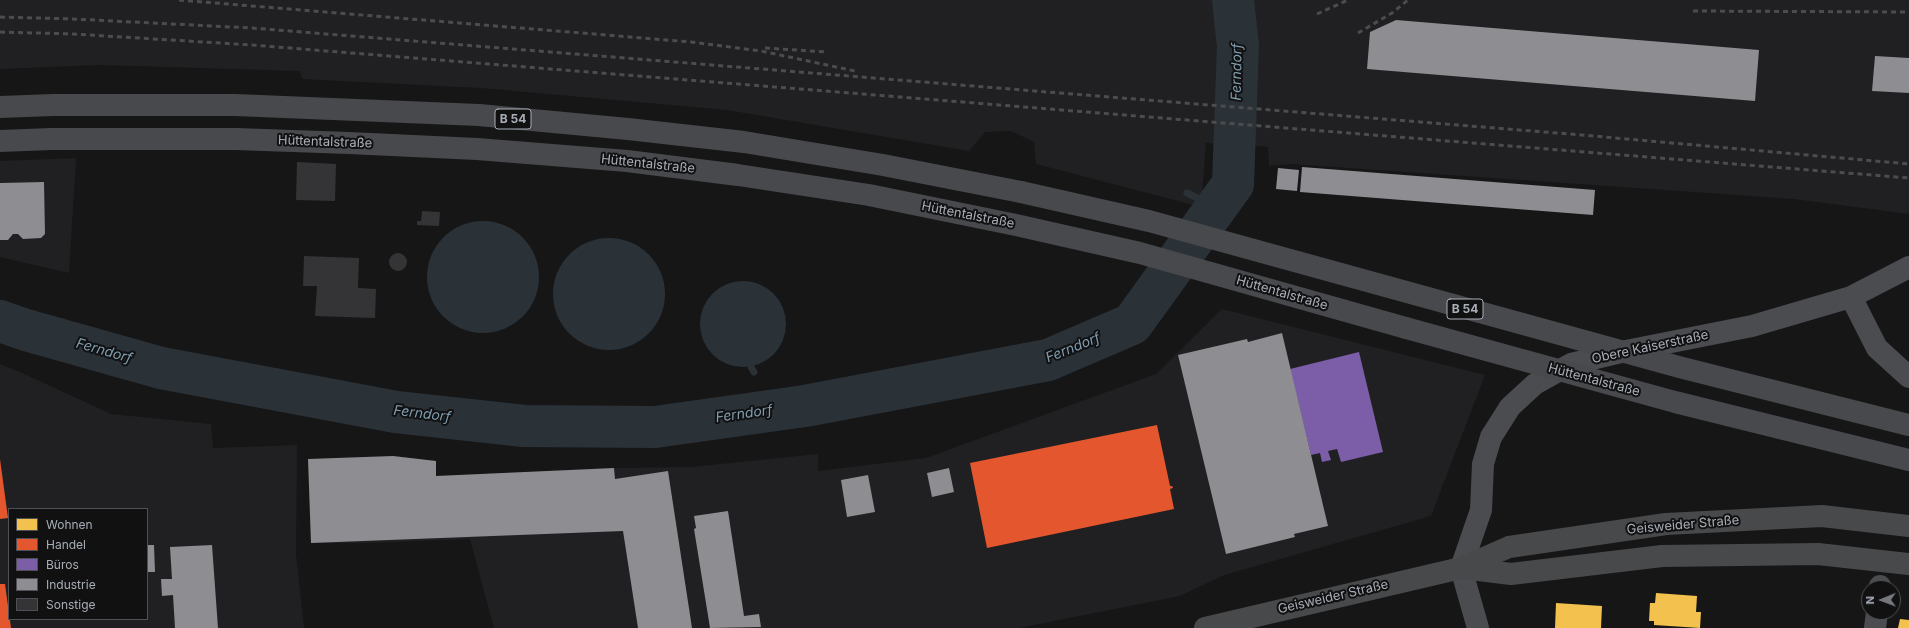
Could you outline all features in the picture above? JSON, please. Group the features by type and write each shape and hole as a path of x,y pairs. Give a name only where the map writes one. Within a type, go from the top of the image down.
{"highway":[{"name":"B 54","path":"0,107 53,105 235,105 479,115 744,142 883,165 1021,192 1149,221 1671,365 1909,425"},
{"name":"Hüttentalstraße","path":"0,141 51,139 236,139 477,149 627,161 738,175 869,195 1016,225 1140,253 1675,402 1909,460"}],"main road":[{"name":"Geisweider Straße","path":"1205,628 1461,568 1509,547 1666,524 1822,516 1909,526"},
{"name":"Geisweider Straße","path":"1461,568 1511,574 1662,556 1818,554 1909,564"}],"street":[{"name":"Obere Kaiserstraße","path":"1461,568 1481,510 1483,464 1491,437 1510,407 1535,384 1571,364 1621,352 1752,326 1851,297 1909,266"},
{"path":"1851,297 1877,348 1909,377"},
{"path":"1461,568 1478,628"}],"shaded area":[{"path":"0,0 1909,0 1909,214 1794,199 1292,164 1269,166 1268,147 1206,143 1201,207 1036,164 1034,142 1011,131 985,132 969,151 727,110 481,88 302,79 300,71 100,65 0,69"},
{"path":"76,158 69,273 0,257 0,161"},
{"path":"483,221 504,226 514,231 522,238 529,246 534,256 539,277 534,298 529,308 522,316 514,323 504,328 483,333 462,328 452,323 444,316 437,308 432,298 427,277 432,256 437,246 444,238 452,231 462,226"},
{"path":"609,238 630,242 649,254 661,273 665,294 661,315 649,334 630,346 609,350 588,346 569,334 557,315 553,294 557,273 569,254 588,242"},
{"path":"743,281 759,284 767,288 779,300 783,308 786,324 783,340 779,348 767,360 759,364 743,367 727,364 719,360 707,348 703,340 700,324 703,308 707,300 719,288 727,284"},
{"path":"1222,309 1485,375 1431,516 1224,575 1180,596 1019,628 494,628 470,539 367,543 311,543 308,459 393,456 436,461 436,476 614,468 692,467 818,454 818,471 926,458 1156,374"},
{"path":"0,364 111,414 211,424 213,448 297,445 296,554 304,628 0,628"}],"building: Wohnen":[{"path":"1656,593 1697,596 1696,612 1701,612 1700,628 1654,625 1654,621 1649,621 1650,603 1655,603"},
{"path":"1556,603 1602,606 1601,628 1555,628"},
{"path":"1901,619 1909,620 1909,628 1898,628"}],"building: Handel":[{"path":"1157,425 1170,486 1173,488 1170,489 1174,509 987,548 970,463"},
{"path":"0,459 8,518 0,519"},
{"path":"0,584 5,584 8,620 10,620 11,628 0,628"}],"building: Büros":[{"path":"1359,352 1383,452 1341,462 1337,449 1328,451 1331,460 1322,462 1320,453 1311,455 1290,369"}],"building: Industrie":[{"path":"1396,20 1759,50 1755,101 1367,69 1370,32"},
{"path":"1875,56 1909,58 1909,93 1872,91"},
{"path":"1302,167 1595,190 1593,215 1300,192"},
{"path":"1278,168 1299,170 1297,191 1276,189"},
{"path":"44,182 45,234 41,238 23,239 18,234 13,234 8,240 0,240 0,183"},
{"path":"1282,333 1328,526 1294,534 1295,537 1226,554 1178,355 1247,339 1248,342"},
{"path":"393,456 436,461 436,476 614,468 615,479 668,471 692,628 638,628 623,531 311,543 308,459"},
{"path":"949,468 954,492 932,497 927,473"},
{"path":"868,475 875,512 847,517 841,480"},
{"path":"728,511 744,616 759,614 761,627 710,628 694,529 696,528 694,516"},
{"path":"148,545 154,545 155,572 148,572"},
{"path":"212,545 218,628 175,628 173,595 162,596 161,579 172,579 170,547"}],"building: Sonstige":[{"path":"297,162 336,164 335,201 296,200"},
{"path":"422,211 440,212 439,226 417,225 417,221 421,221"},
{"path":"394,253 402,253 407,258 405,269 402,271 394,271 389,266 389,258"},
{"path":"304,256 359,258 358,288 376,289 375,318 315,316 317,286 303,286"}],"waterway":[{"name":"Ferndorf","path":"0,321 26,330 161,368 396,412 524,426 655,427 805,406 1048,360 1132,324 1233,184 1238,46 1233,0"},
{"path":"1187,193 1216,207"},
{"path":"751,367 754,372"},
{"path":"767,394 776,410"}],"railway":[{"path":"179,0 691,42 761,51 855,71"},
{"path":"1317,14 1348,0"},
{"path":"1358,33 1392,13 1408,0"},
{"path":"1693,11 1909,12"},
{"path":"0,17 252,28 1582,135 1909,164"},
{"path":"0,32 73,34 252,45 1909,178"},
{"path":"765,48 826,52"}]}
